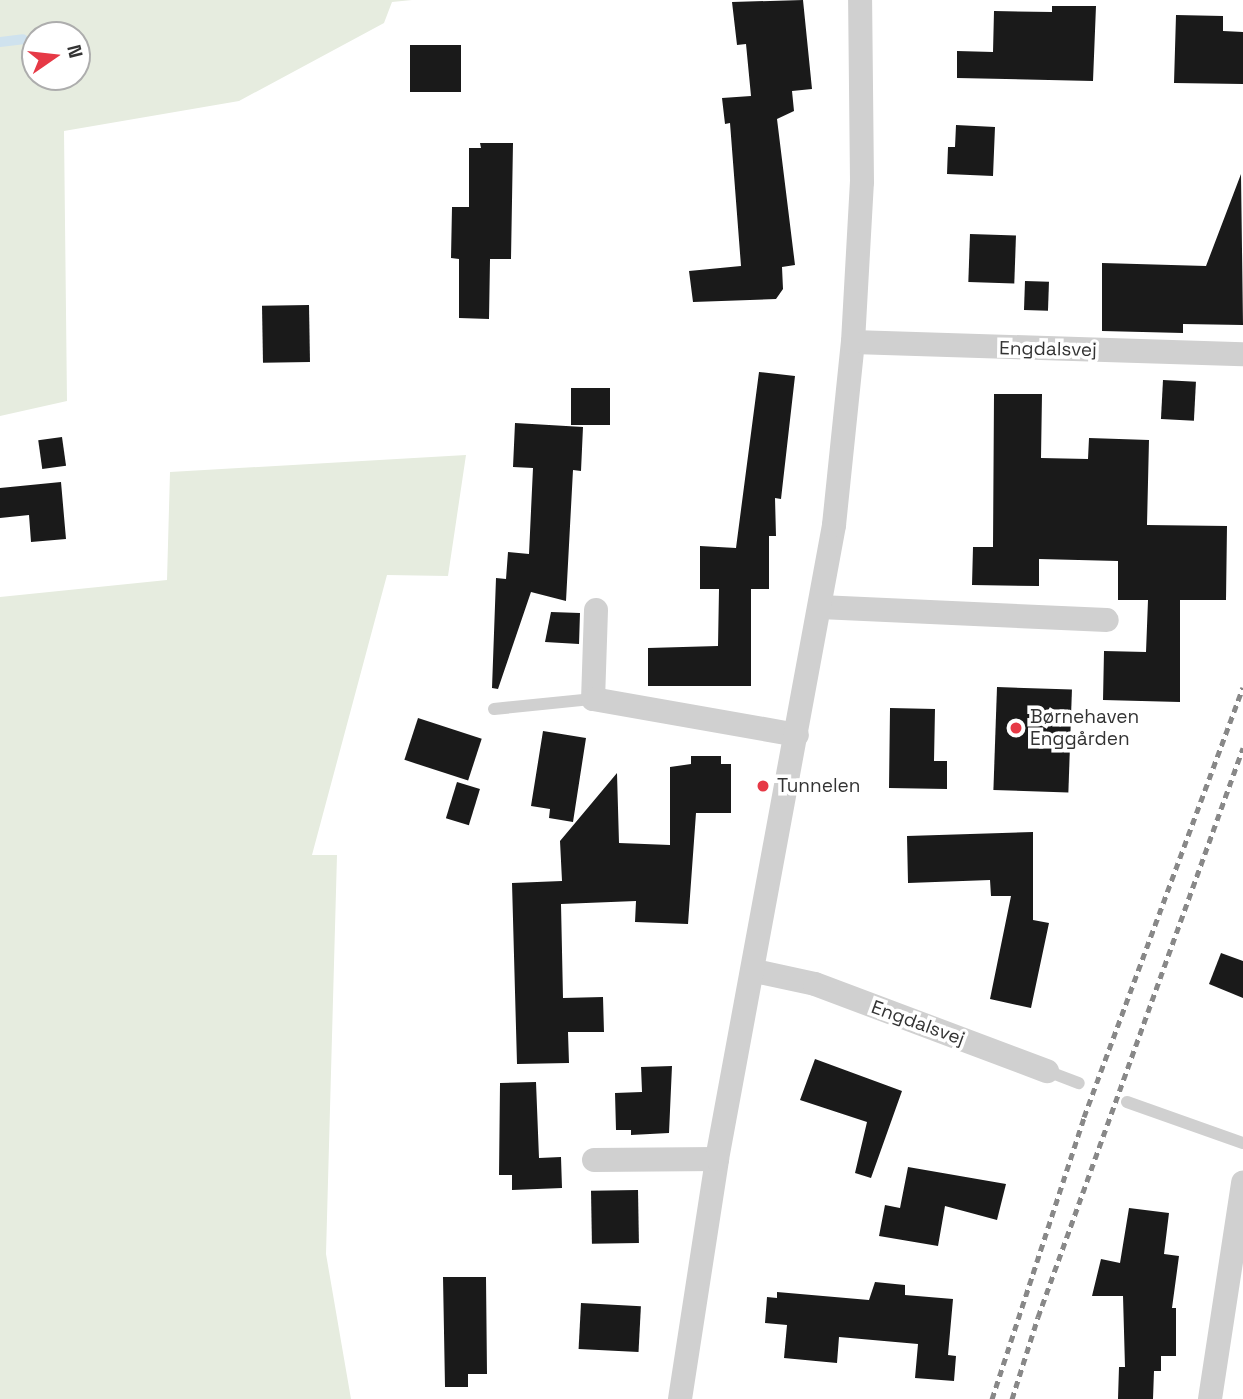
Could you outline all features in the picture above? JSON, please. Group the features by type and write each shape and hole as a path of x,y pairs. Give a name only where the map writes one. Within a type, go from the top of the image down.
{"street":[{"path":"680,1399 717,1159 755,971 820,607 853,342 862,182 860,0"},
{"name":"Engdalsvej","path":"853,342 1243,354"},
{"path":"820,607 1107,620"},
{"path":"596,610 593,699 797,735"},
{"name":"Engdalsvej","path":"755,971 815,984 1047,1071"},
{"path":"594,1160 717,1159"},
{"path":"1210,1399 1234,1299 1242,1189"}],"lane":[{"path":"494,709 593,699"},
{"name":"Engdalsvej","path":"1047,1071 1079,1083"},
{"path":"1127,1102 1243,1143"}],"shaded area":[{"path":"0,0 412,0 392,2 384,23 239,101 64,131 67,401 0,416"},
{"path":"466,455 448,576 387,575 312,855 337,855 326,1254 351,1399 0,1399 0,597 167,580 170,472"}],"building":[{"path":"803,0 812,89 792,91 794,111 777,119 795,265 782,267 783,289 776,299 693,302 689,271 741,266 730,123 725,124 722,98 751,96 746,44 737,45 732,2"},
{"path":"1052,6 1096,6 1093,81 957,78 957,51 993,52 994,11 1052,12"},
{"path":"1176,15 1223,16 1223,31 1243,32 1243,84 1174,83"},
{"path":"410,45 461,45 461,92 410,92"},
{"path":"956,125 995,127 993,176 947,174 948,147 955,147"},
{"path":"480,143 513,143 511,259 490,259 489,319 459,318 459,259 451,258 452,207 469,207 469,148 481,148"},
{"path":"1241,174 1243,325 1183,324 1183,333 1102,331 1102,263 1206,266"},
{"path":"970,234 1016,236 1014,284 968,282"},
{"path":"1025,281 1049,282 1048,311 1024,310"},
{"path":"309,305 310,362 263,363 262,306"},
{"path":"759,372 795,376 781,499 775,498 776,536 769,536 769,589 751,589 751,686 648,686 648,648 718,646 719,589 700,589 700,546 736,548"},
{"path":"1163,380 1196,382 1194,421 1161,419"},
{"path":"571,388 610,388 610,425 571,425"},
{"path":"994,394 1042,394 1041,458 1088,459 1089,438 1149,440 1147,525 1227,526 1226,600 1180,600 1180,702 1103,700 1104,651 1146,652 1148,600 1118,600 1118,561 1039,559 1039,586 972,585 973,547 993,547"},
{"path":"515,423 583,427 581,471 573,470 566,601 531,592 498,689 492,688 496,578 506,579 508,552 529,554 533,468 513,467"},
{"path":"62,437 66,466 42,469 38,440"},
{"path":"61,482 66,539 31,542 29,515 0,518 0,488"},
{"path":"551,612 580,613 579,644 545,642"},
{"path":"997,687 1072,690 1068,793 993,790"},
{"path":"890,708 935,709 934,761 947,761 947,789 889,788"},
{"path":"418,718 482,739 468,781 404,760"},
{"path":"543,731 586,738 573,822 549,818 550,809 531,806"},
{"path":"691,756 721,756 721,764 731,764 731,813 696,813 688,924 635,922 636,901 561,904 563,998 603,997 604,1032 568,1032 569,1063 517,1064 512,883 562,881 560,841 617,773 619,843 670,845 670,767 691,764"},
{"path":"457,782 480,789 469,825 446,818"},
{"path":"1033,832 1033,920 1049,923 1031,1008 990,999 1011,896 991,896 990,880 908,883 907,836"},
{"path":"1221,953 1243,961 1243,998 1209,984"},
{"path":"815,1059 902,1091 871,1178 855,1173 867,1122 800,1100"},
{"path":"672,1066 669,1133 631,1135 631,1130 616,1130 615,1093 642,1092 641,1067"},
{"path":"536,1082 539,1158 561,1157 562,1188 512,1190 512,1175 499,1175 500,1083"},
{"path":"908,1167 1006,1184 997,1220 945,1206 938,1246 879,1236 885,1205 900,1208"},
{"path":"638,1190 639,1243 592,1244 591,1191"},
{"path":"1129,1208 1169,1213 1164,1254 1179,1256 1172,1308 1176,1308 1176,1356 1161,1356 1161,1371 1154,1371 1153,1399 1118,1399 1119,1367 1125,1367 1123,1296 1092,1296 1101,1259 1120,1263"},
{"path":"443,1277 486,1277 487,1374 468,1374 468,1387 445,1387"},
{"path":"875,1282 905,1285 905,1295 953,1299 948,1355 956,1356 954,1381 915,1378 918,1344 839,1337 837,1363 784,1358 787,1325 765,1323 767,1297 777,1298 777,1292 869,1300"},
{"path":"581,1303 641,1306 639,1352 579,1349"}],"waterway":[{"path":"0,42 21,39"}],"railway":[{"path":"992,1399 1084,1117 1243,688"},
{"path":"1012,1399 1038,1317 1243,748"}],"place":[{"name":"Børnehaven Enggården","path":"1016,728"},
{"name":"Tunnelen","path":"763,786"}]}
